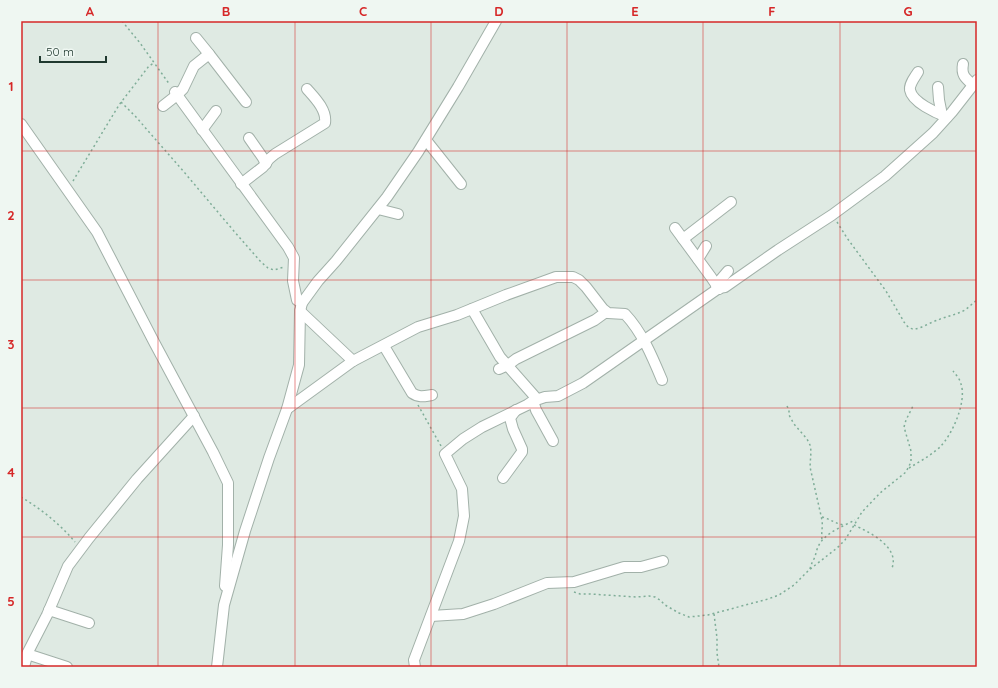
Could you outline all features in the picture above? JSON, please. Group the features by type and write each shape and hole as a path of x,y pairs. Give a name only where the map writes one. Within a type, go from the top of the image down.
{"street":[{"path":"224,606 245,531 266,466 287,409 300,365 301,307 318,281 336,261 387,197 426,140 495,22"},
{"path":"196,38 246,102"},
{"path":"163,106 183,89 194,66 209,54"},
{"path":"717,287 725,287 832,215 885,176 933,133 945,116 952,112 975,83 963,74 963,64"},
{"path":"918,72 910,85 910,90 913,96 928,109 945,116"},
{"path":"938,87 938,100 945,116"},
{"path":"242,184 263,167 275,154 325,123 326,117 320,104 307,89"},
{"path":"176,94 294,258 293,281 297,300 301,307 353,361"},
{"path":"202,130 216,111"},
{"path":"21,124 97,232 228,483 228,545 224,606 217,667"},
{"path":"249,138 266,164"},
{"path":"426,140 461,184"},
{"path":"683,239 731,202"},
{"path":"378,209 398,214"},
{"path":"675,228 717,287"},
{"path":"698,259 706,246"},
{"path":"414,667 414,660 459,541 464,516 462,489 445,454 463,439 476,431 535,400 545,397 558,396 583,383 644,341 717,287 728,271"},
{"path":"287,409 353,361 418,327 457,315 556,277 574,277 586,287 606,312 613,314 625,314 634,324 644,341 662,380"},
{"path":"472,309 500,357 503,367 535,400 536,410 553,441"},
{"path":"503,367 516,359 595,320 606,312"},
{"path":"384,346 412,393 416,396 432,395"},
{"path":"503,478 522,452 510,418 516,410"},
{"path":"24,667 27,654 49,610 68,566 137,479 194,416"},
{"path":"431,616 463,614 494,604 547,583 574,582 624,567 663,562"},
{"path":"49,610 89,623"},
{"path":"27,654 67,667"}],"path":[{"path":"122,21 140,43 176,94"},
{"path":"68,190 121,102 149,66 154,63"},
{"path":"121,102 175,161 261,262 268,268 274,270 294,265"},
{"path":"832,215 886,291 906,326 914,329 939,319 958,314 977,300"},
{"path":"907,469 941,446 955,423 962,402 962,394 961,385 953,371"},
{"path":"416,396 418,405 446,454"},
{"path":"787,406 794,424 807,439 810,445 810,467 822,517 822,540"},
{"path":"559,582 580,594 655,597 675,611 689,617 714,614 779,595 794,585 810,569 838,548 845,540 862,512 880,494 906,472 911,462 911,451 904,427 913,406"},
{"path":"21,497 50,517 61,527 73,540 80,551"},
{"path":"822,517 838,524 845,525"},
{"path":"810,569 818,545 822,540 857,519"},
{"path":"854,525 873,535 886,546 893,557 894,562 892,568"},
{"path":"714,614 719,667"}]}
